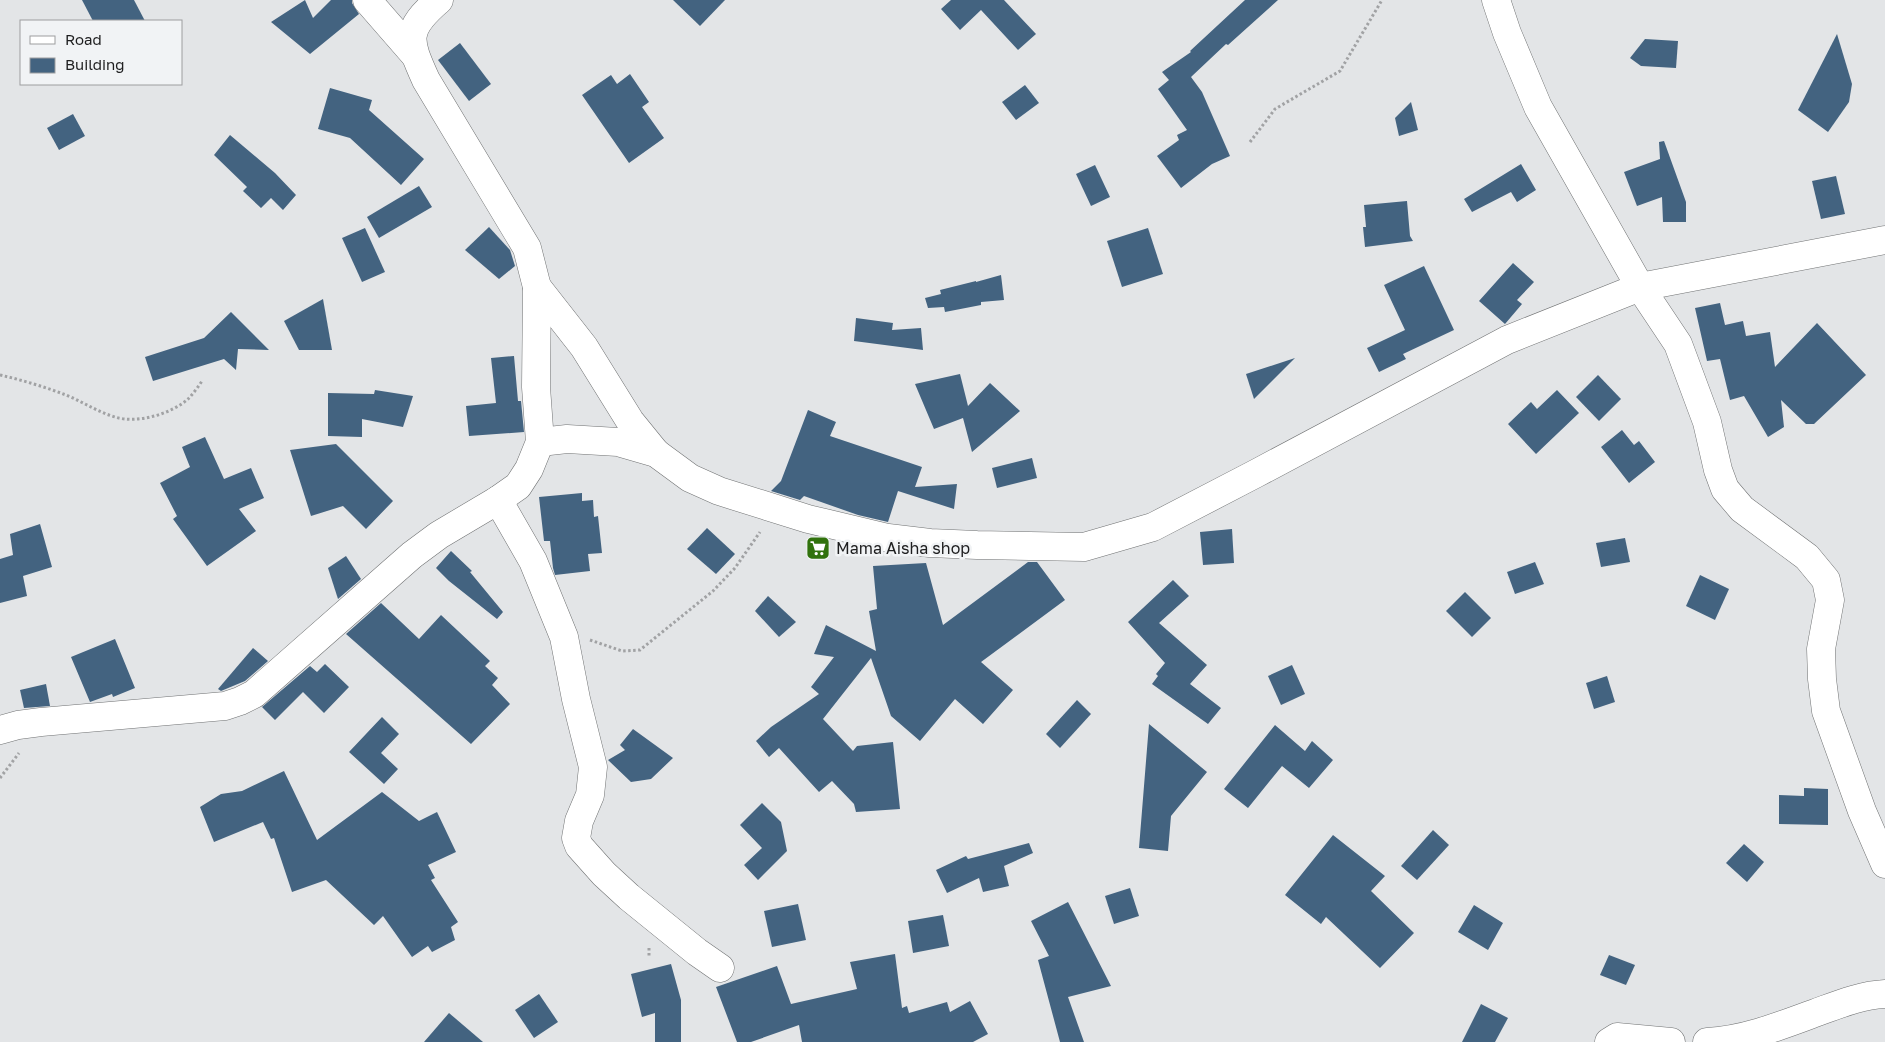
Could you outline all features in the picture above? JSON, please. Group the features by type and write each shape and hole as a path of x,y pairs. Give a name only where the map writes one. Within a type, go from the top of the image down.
{"street":[{"path":"0,730 18,725 51,721 225,706 240,702 254,694 280,672 412,555 447,530 518,486 529,469 540,442 536,387 537,287 527,248 426,80 414,54 368,0"},
{"path":"414,54 413,29 422,15 439,0"},
{"path":"1496,0 1507,33 1538,107 1640,287 1678,344 1707,422 1718,470 1725,489 1742,510 1807,558 1826,580 1830,600 1821,649 1826,711 1862,811 1885,864"},
{"path":"537,287 584,347 630,421 656,453 690,478 719,491 776,509 888,538 968,545 1084,547 1153,526 1507,340 1640,287 1885,240"},
{"path":"540,442 567,440 618,442 656,453"},
{"path":"498,500 533,562 564,637 592,767 590,795 578,822 576,838 579,846 604,874 629,897 697,952 720,968"},
{"path":"1707,1042 1727,1041 1780,1026 1845,1002 1885,994"},
{"path":"1609,1042 1617,1037 1671,1042"}],"path":[{"path":"1250,142 1274,110 1340,71 1382,0"},
{"path":"0,375 15,378 68,396 96,410 118,418 135,419 171,409 188,399 202,381"},
{"path":"564,637 581,637 622,651 640,650 714,591 735,568 776,509"}],"building":[{"path":"82,0 134,0 144,20 92,20"},
{"path":"305,0 313,18 331,0 352,0 359,14 310,54 271,22"},
{"path":"673,0 725,0 700,26"},
{"path":"951,0 1004,0 1036,34 1018,50 981,10 960,30 941,9"},
{"path":"1245,0 1278,0 1228,45 1226,44 1191,77 1202,92 1230,156 1212,164 1181,188 1157,156 1179,140 1177,135 1187,130 1158,89 1169,80 1162,72 1191,52"},
{"path":"1837,34 1852,84 1849,102 1828,132 1798,110"},
{"path":"1645,39 1678,41 1676,68 1641,66 1630,58"},
{"path":"460,43 491,84 469,101 438,60"},
{"path":"630,74 649,102 642,107 664,138 629,163 582,95 611,75 617,84"},
{"path":"1025,85 1039,103 1016,120 1002,102"},
{"path":"330,88 372,100 369,110 424,159 401,185 350,138 318,129"},
{"path":"1411,102 1418,130 1399,136 1395,118"},
{"path":"73,114 85,136 59,150 47,128"},
{"path":"230,135 275,173 296,195 283,210 271,198 261,208 243,191 247,187 214,155"},
{"path":"1664,141 1686,202 1686,222 1663,222 1662,197 1637,206 1624,172 1660,159 1659,142"},
{"path":"1521,164 1536,190 1517,202 1511,192 1472,212 1464,199"},
{"path":"1095,165 1110,197 1091,206 1076,174"},
{"path":"1836,176 1845,214 1821,219 1812,181"},
{"path":"419,186 432,207 379,238 367,217"},
{"path":"1407,201 1410,236 1413,241 1365,247 1363,227 1366,227 1364,205"},
{"path":"489,227 510,250 515,266 499,279 465,250"},
{"path":"365,228 385,272 362,282 342,238"},
{"path":"1148,228 1163,274 1122,287 1107,241"},
{"path":"1513,263 1534,282 1517,300 1522,304 1505,324 1479,301"},
{"path":"1424,266 1454,330 1403,354 1406,359 1379,372 1367,348 1405,330 1384,285"},
{"path":"1001,275 1004,300 981,302 981,305 945,312 944,307 928,308 925,298 941,294 940,290"},
{"path":"323,299 332,350 299,350 284,321"},
{"path":"1720,303 1725,325 1743,321 1746,336 1770,332 1775,367 1817,323 1866,375 1814,424 1806,424 1781,400 1784,427 1768,437 1744,396 1730,400 1720,359 1707,361 1695,308"},
{"path":"231,312 269,350 238,349 236,370 224,359 153,381 145,357 204,338"},
{"path":"856,318 893,323 892,330 921,328 923,350 854,341"},
{"path":"514,356 518,401 521,401 524,432 469,436 466,406 496,403 491,358"},
{"path":"1295,358 1254,399 1246,374"},
{"path":"960,374 968,406 990,383 1020,411 972,452 963,418 934,429 915,384"},
{"path":"1598,375 1621,399 1599,421 1576,397"},
{"path":"375,390 413,396 403,427 362,419 362,437 328,436 328,393 374,394"},
{"path":"1557,390 1579,413 1536,454 1508,424 1531,402 1537,409"},
{"path":"808,410 836,422 830,436 922,467 915,487 957,484 954,509 898,491 888,522 858,515 804,496 800,500 771,491 781,481"},
{"path":"1622,430 1634,445 1639,441 1655,462 1629,483 1601,447"},
{"path":"205,437 224,479 251,468 264,498 239,509 256,531 207,566 173,519 177,516 160,483 190,467 182,447"},
{"path":"336,444 393,501 366,529 343,506 311,516 290,450"},
{"path":"1032,458 1037,478 997,488 992,468"},
{"path":"582,493 582,501 593,500 594,517 598,516 602,553 588,554 590,571 555,575 550,541 544,541 539,497"},
{"path":"40,524 52,567 23,576 27,596 0,603 0,559 13,555 10,534"},
{"path":"707,528 735,554 716,574 687,549"},
{"path":"1232,529 1234,563 1203,565 1200,532"},
{"path":"1625,538 1630,562 1601,567 1596,543"},
{"path":"451,551 472,571 470,572 503,612 497,619 449,581 436,568"},
{"path":"346,556 361,579 338,599 328,568"},
{"path":"1028,562 1037,562 1065,600 981,662 1013,690 983,724 955,699 920,741 891,716 871,658 823,719 853,751 857,746 893,742 900,809 856,812 854,804 832,781 819,792 779,748 769,757 756,741 771,727 819,694 811,687 834,657 814,654 826,625 876,651 869,611 877,609 873,566 926,563 943,625"},
{"path":"1535,562 1544,584 1515,594 1507,572"},
{"path":"1700,575 1729,589 1715,620 1686,606"},
{"path":"1173,580 1189,596 1159,623 1207,665 1190,684 1221,708 1208,724 1152,684 1158,676 1156,674 1165,663 1128,622"},
{"path":"1465,592 1491,618 1472,637 1446,611"},
{"path":"768,596 796,622 779,637 755,611"},
{"path":"381,603 419,639 441,615 490,661 485,666 498,678 492,685 510,704 471,744 346,634"},
{"path":"115,639 135,688 113,697 112,694 90,702 71,657"},
{"path":"253,648 268,661 245,681 221,691 218,689"},
{"path":"325,664 349,687 324,713 303,692 275,720 262,707 310,666 317,672"},
{"path":"1292,665 1305,694 1281,705 1268,676"},
{"path":"1607,676 1615,702 1594,709 1586,683"},
{"path":"46,684 50,706 24,708 20,690"},
{"path":"1077,700 1091,714 1060,748 1046,734"},
{"path":"382,717 399,734 381,753 398,769 384,784 349,752"},
{"path":"1149,724 1207,772 1171,816 1168,851 1139,848"},
{"path":"1275,725 1305,751 1312,741 1333,760 1309,788 1282,766 1248,808 1224,789"},
{"path":"633,729 673,758 651,779 631,782 608,760 625,750 620,745"},
{"path":"284,771 317,840 382,792 419,821 437,812 456,852 428,865 435,878 431,880 458,922 451,927 455,940 432,952 428,946 412,957 383,916 374,925 326,880 292,892 274,838 271,839 263,822 214,842 200,807 221,794 242,791"},
{"path":"1804,788 1828,789 1828,825 1779,824 1779,795 1804,796"},
{"path":"762,803 781,822 787,851 758,880 744,865 762,848 740,825"},
{"path":"1433,830 1449,845 1417,880 1401,866"},
{"path":"1333,835 1385,876 1371,891 1414,933 1380,968 1326,917 1321,924 1285,895"},
{"path":"1029,843 1033,853 1004,866 1009,886 983,892 979,878 947,893 936,870 966,856 968,859"},
{"path":"1744,844 1764,862 1747,882 1726,863"},
{"path":"1130,888 1139,916 1114,924 1105,896"},
{"path":"1068,902 1111,986 1068,997 1084,1042 1060,1042 1038,960 1049,956 1031,921"},
{"path":"798,904 806,940 772,947 764,911"},
{"path":"1474,905 1503,923 1488,950 1458,932"},
{"path":"943,915 949,946 913,953 908,921"},
{"path":"895,954 902,1008 907,1006 909,1013 947,1002 950,1012 970,1001 988,1034 973,1042 802,1042 799,1025 751,1042 737,1042 716,987 777,966 791,1004 857,989 850,962"},
{"path":"1609,955 1635,965 1626,985 1600,975"},
{"path":"671,964 681,1000 681,1042 655,1042 655,1013 642,1017 631,974"},
{"path":"539,994 558,1022 534,1038 515,1010"},
{"path":"1481,1004 1508,1018 1495,1042 1462,1042"},
{"path":"449,1013 483,1042 424,1042"}],"place":[{"name":"Mama Aisha shop","path":"818,548"}]}
